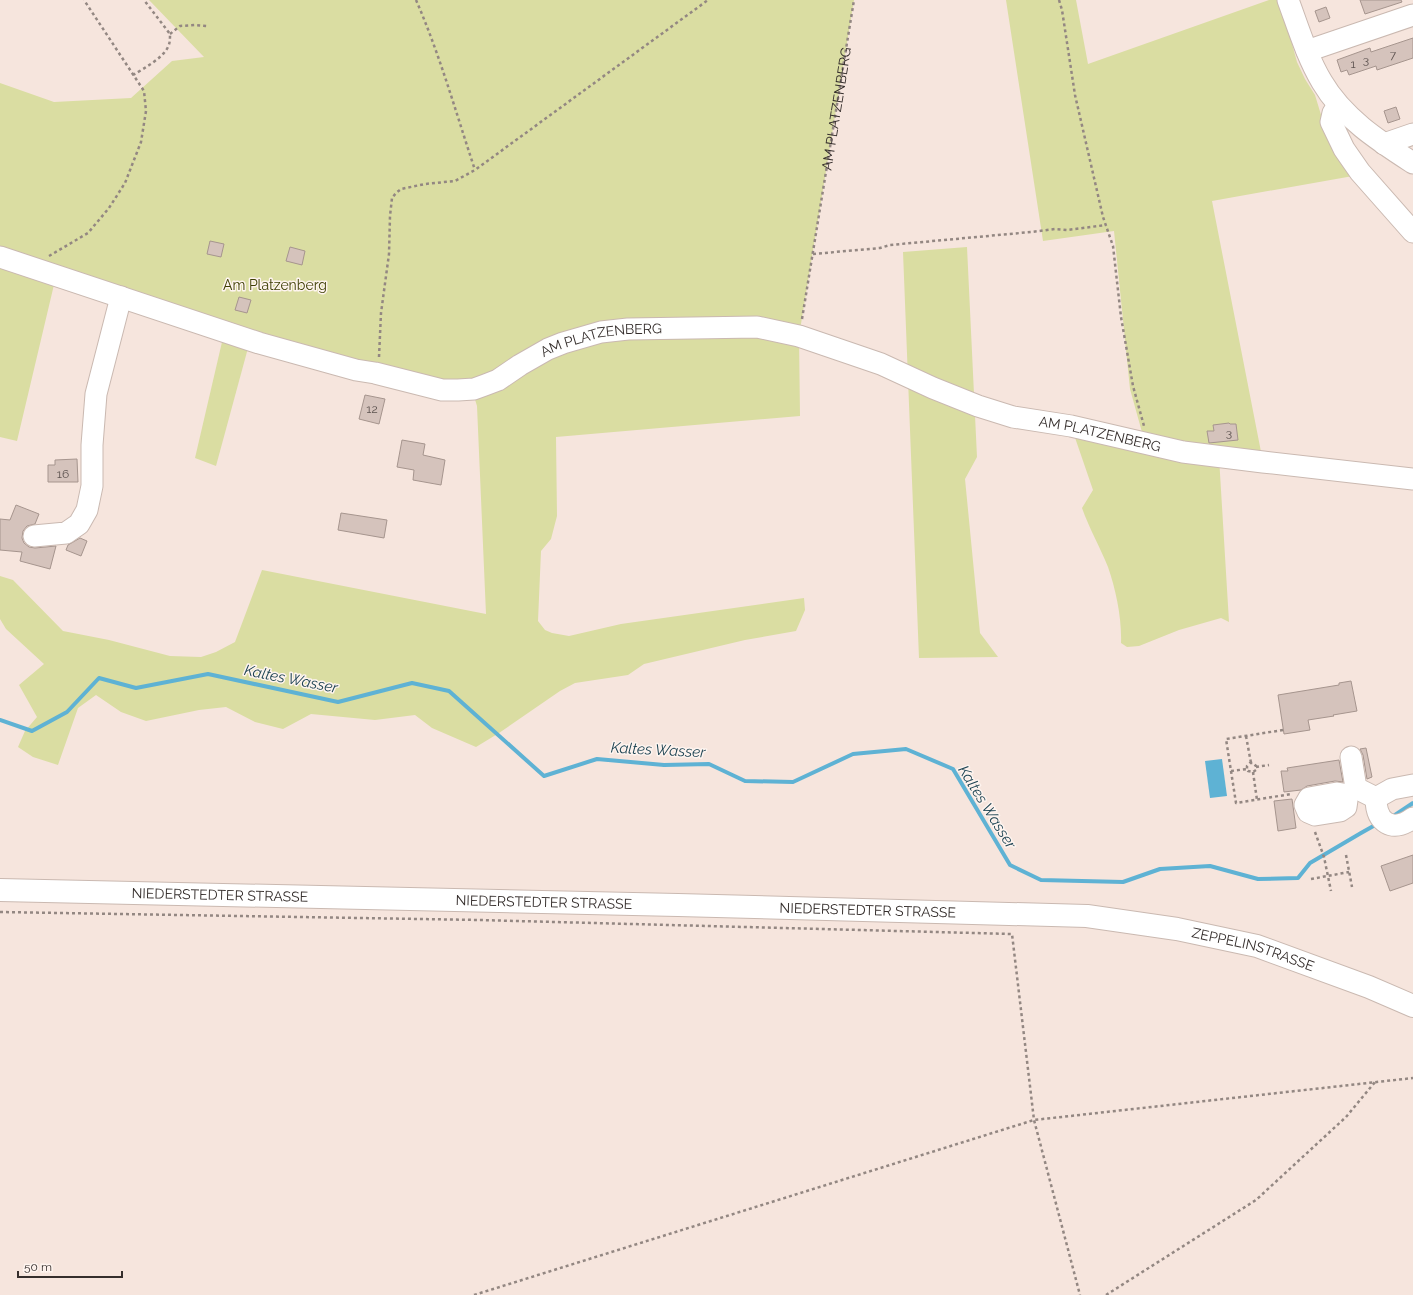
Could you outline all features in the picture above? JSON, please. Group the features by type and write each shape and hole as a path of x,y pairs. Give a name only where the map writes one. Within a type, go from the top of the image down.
{"main road":[{"name":"NIEDERSTEDTER STRASSE","path":"0,890 678,905 1087,916"},
{"name":"ZEPPELINSTRASSE","path":"1087,916 1177,929 1257,946 1369,987 1413,1006"}],"street":[{"path":"1288,0 1307,52 1322,82 1338,105 1362,128 1413,163"},
{"path":"1307,52 1413,15"},
{"path":"1338,105 1333,113 1332,122 1344,149 1360,172 1413,232"},
{"path":"1384,144 1413,134"},
{"name":"AM PLATZENBERG","path":"0,257 26,267 122,297 259,343 356,370 376,373 442,390 474,389 485,386 498,380 548,349 563,342 601,332 628,329 756,327 799,336 881,364 933,388 978,406 1014,417 1071,426 1183,452 1413,479"},
{"path":"34,536 66,533 79,524 87,510 92,486 92,445 96,394 122,297"},
{"path":"1307,800 1307,810 1311,814 1315,815 1343,810 1346,807 1350,792 1351,757"},
{"path":"1350,792 1376,798 1392,789 1413,784"},
{"path":"1376,798 1376,805 1386,823 1393,826 1399,826 1413,818"}],"path":[{"path":"26,267 58,251 88,233 108,208 125,183 141,142 146,111 144,91 84,0"},
{"path":"134,75 166,51 170,41 170,34 144,0"},
{"path":"416,0 439,60 475,170"},
{"path":"376,373 380,344 381,313 390,254 390,216 392,198 396,193 401,189 425,184 455,181 475,170 708,0"},
{"name":"AM PLATZENBERG","path":"799,336 854,0"},
{"path":"1059,0 1062,10 1075,95 1106,225 1113,246 1121,317 1133,386 1148,444"},
{"path":"170,34 180,26 207,26"},
{"path":"812,254 880,248 890,245 978,236 1055,229 1067,230 1106,225"},
{"path":"1283,730 1226,739 1236,803 1297,794 1307,800"},
{"path":"1246,736 1251,763 1256,767 1269,766"},
{"path":"1247,769 1248,765 1251,763"},
{"path":"1256,767 1255,771 1253,772 1256,800"},
{"path":"1231,771 1247,769 1248,771 1253,772"},
{"path":"1321,850 1331,891"},
{"path":"1346,855 1352,887"},
{"path":"1311,879 1349,872"},
{"path":"0,912 471,920 1012,934 1034,1120 1080,1295"},
{"path":"474,1295 1034,1120 1413,1078"},
{"path":"1106,1295 1256,1200 1346,1117 1376,1082"}],"green space":[{"name":"Am Platzenberg","path":"149,0 854,0 799,336 800,416 556,437 557,516 551,539 541,551 538,621 545,630 552,633 569,636 621,624 804,598 805,610 796,631 745,640 644,664 628,675 575,683 560,691 476,747 432,728 415,715 375,720 311,714 283,729 255,722 226,707 199,710 146,721 121,712 96,695 78,708 58,765 33,757 18,747 25,731 37,717 19,685 44,664 6,629 0,619 0,576 13,580 63,631 109,640 170,656 201,657 216,652 235,642 262,570 486,614 477,406 473,393 488,383 442,386 57,272 17,441 0,437 0,83 54,102 131,98 172,61 204,57"},
{"path":"1006,0 1076,0 1088,64 1269,0 1280,0 1297,62 1315,95 1328,138 1353,176 1212,201 1263,462 1219,457 1229,622 1221,618 1179,630 1139,646 1127,647 1121,643 1119,614 1111,576 1082,508 1093,490 1071,426 1145,443 1130,389 1114,231 1043,241"},
{"path":"967,247 977,457 965,479 980,633 998,657 919,658 903,252"},
{"path":"222,342 248,348 216,466 195,458"}],"water":[{"path":"1222,759 1227,796 1210,798 1205,761"}],"building":[{"path":"1360,0 1401,0 1402,2 1365,14"},
{"path":"1326,7 1330,18 1319,22 1315,11"},
{"path":"1413,38 1413,58 1377,70 1376,66 1349,75 1347,70 1341,72 1337,60 1370,48 1371,52"},
{"path":"1396,107 1400,119 1388,123 1384,111"},
{"path":"210,241 224,244 221,257 207,254"},
{"path":"290,247 305,251 302,265 286,261"},
{"path":"239,297 251,300 247,313 235,310"},
{"path":"365,395 385,399 379,424 359,419"},
{"path":"1229,423 1236,424 1238,440 1209,443 1207,431 1214,431 1213,425"},
{"path":"402,440 425,444 423,455 445,460 441,485 413,480 414,470 397,467"},
{"path":"77,459 78,482 48,482 48,465 55,465 55,460"},
{"path":"16,505 39,514 35,524 27,526 23,531 22,538 24,543 29,547 35,548 56,546 50,569 20,561 22,552 0,550 0,519 10,520"},
{"path":"341,513 387,520 384,538 338,530"},
{"path":"80,538 87,541 81,556 66,550 68,545"},
{"path":"1351,681 1357,711 1308,720 1310,730 1284,734 1278,695 1339,685 1339,683"},
{"path":"1366,748 1372,777 1367,779 1363,755 1360,749"},
{"path":"1339,760 1343,782 1335,781 1307,786 1301,790 1284,792 1281,771 1288,771 1287,768"},
{"path":"1292,799 1296,828 1278,831 1274,801"},
{"path":"1413,855 1413,883 1390,891 1381,866"}],"waterway":[{"name":"Kaltes Wasser","path":"0,720 32,731 67,712 99,678 136,688 208,674 338,702 412,683 449,691 544,776 597,759 664,765 709,764 745,781 793,782 853,754 906,749 953,769 1010,865 1041,880 1123,882 1160,869 1210,866 1258,879 1298,878 1310,863 1377,824"},
{"name":"Kaltes Wasser","path":"1392,817 1413,803"}]}
